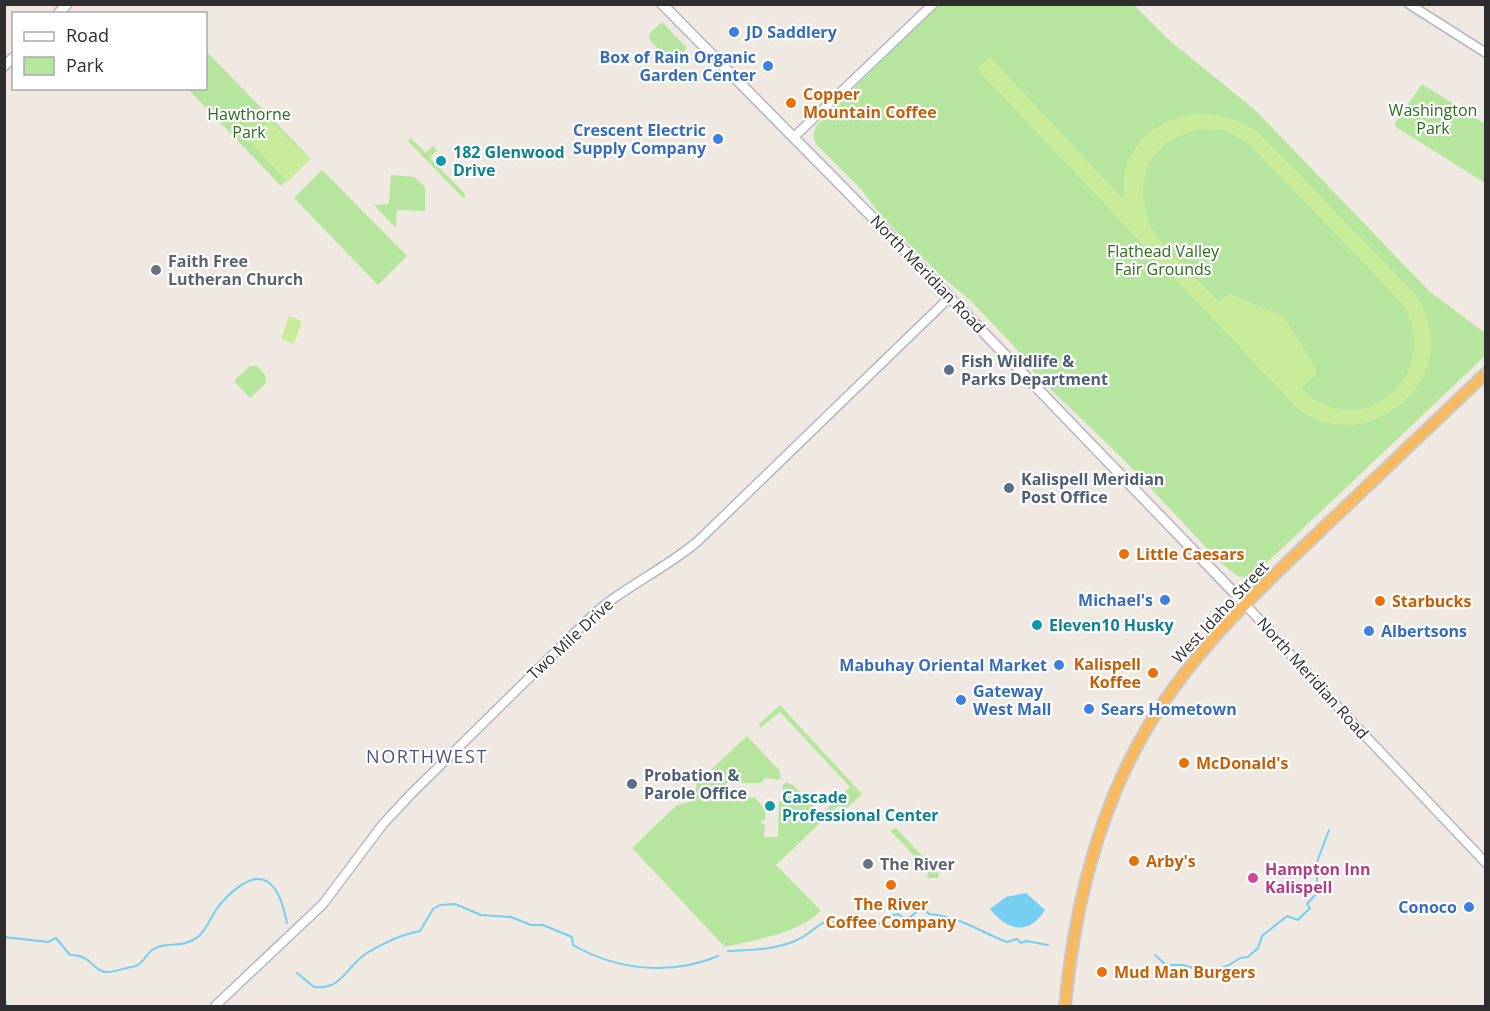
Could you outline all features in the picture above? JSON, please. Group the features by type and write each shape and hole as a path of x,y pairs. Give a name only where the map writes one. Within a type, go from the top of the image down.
{"highway":[{"name":"West Idaho Street","path":"1065,1006 1070,950 1082,894 1108,808 1147,728 1177,683 1245,604 1485,373"}],"main road":[{"name":"North Meridian Road","path":"662,4 950,297 1245,604"}],"street":[{"path":"794,137 933,4"},
{"path":"1409,4 1485,53"},
{"name":"Two Mile Drive","path":"215,1006 323,904 383,824 411,794 591,617 618,594 670,564 698,541 950,297"},
{"name":"North Meridian Road","path":"1245,604 1355,726 1485,863"}],"green space":[{"name":"Flathead Valley Fair Grounds","path":"937,5 1134,5 1169,40 1255,110 1429,291 1485,333 1485,356 1256,573 1244,577 1237,576 1219,561 1124,460 1036,375 1014,346 970,300 940,275 883,218 860,188 816,144 813,135 816,126"},
{"path":"662,22 686,47 684,54 676,62 670,61 649,39 649,34"},
{"name":"Hawthorne Park","path":"207,54 310,158 281,186 189,90 207,90"},
{"path":"990,57 1124,200 1125,174 1129,159 1140,142 1154,129 1170,120 1188,115 1206,114 1242,123 1259,133 1415,294 1429,325 1430,354 1421,381 1403,402 1380,417 1353,425 1325,422 1298,409 977,69","holes":["1202,129 1223,130 1248,143 1403,304 1413,332 1413,357 1404,379 1389,396 1369,407 1347,410 1324,405 1302,389 1315,375 1316,369 1285,318 1233,294 1228,294 1219,302 1178,261 1153,231 1146,214 1143,186 1145,173 1156,152 1176,137 1188,132"]},
{"name":"Washington Park","path":"1422,84 1485,124 1485,183 1396,127 1395,123"},
{"path":"269,120 310,159 287,182 249,140"},
{"path":"411,138 426,153 433,146 437,150 430,158 466,195 463,198 408,141"},
{"path":"322,170 407,256 378,285 294,198"},
{"path":"391,175 415,177 425,187 425,211 397,210 396,228 374,205 389,204"},
{"path":"289,316 302,321 294,344 281,339"},
{"path":"250,366 257,366 265,375 266,383 250,398 234,381"},
{"path":"780,705 862,794 847,808 838,806 776,865 821,911 811,919 788,930 725,947 632,848 677,805 689,802 694,796 697,783 747,736 779,770 781,778 779,780 765,778 761,783 726,783 725,796 739,797 739,800 754,797 765,809 765,820 761,820 761,823 765,824 764,837 778,837 779,803 783,798 783,785 786,782 793,785 821,814 850,787 780,712 760,728 759,724"},
{"path":"896,828 939,874 938,878 927,878 928,871 890,830"}],"water":[{"path":"1026,893 1045,910 1032,924 1025,927 1011,926 990,909 1006,897"}],"waterway":[{"path":"1155,955 1166,965 1183,965 1209,973 1240,958 1248,957 1258,948 1262,936 1287,916 1298,920 1310,908 1307,904 1317,893 1317,872 1314,870 1329,830"},
{"path":"4,937 48,942 56,938 70,955 83,957 101,971 115,971 139,964 149,952 158,947 193,940 202,933 226,898 246,882 254,879 268,882 276,890 287,923"},
{"path":"297,973 314,987 332,985 367,953 407,934 420,931 433,909 440,905 455,904 481,915 511,917 531,925 543,925 572,937 573,945 625,965 663,968 682,966 718,956"},
{"path":"728,951 780,946 802,938 823,923 832,920 840,928 851,929 869,920 880,924 885,917 898,914 907,920 922,907 929,914 960,921 1007,942 1017,939 1021,943 1026,941 1048,945"},
{"path":"4,995 6,1006"}],"place":[{"name":"JD Saddlery","path":"734,32"},
{"name":"Box of Rain Organic Garden Center","path":"768,66"},
{"name":"Copper Mountain Coffee","path":"791,103"},
{"name":"Crescent Electric Supply Company","path":"718,139"},
{"name":"182 Glenwood Drive","path":"441,161"},
{"name":"Faith Free Lutheran Church","path":"156,270"},
{"name":"Fish Wildlife & Parks Department","path":"949,370"},
{"name":"Kalispell Meridian Post Office","path":"1009,488"},
{"name":"Little Caesars","path":"1124,554"},
{"name":"Michael's","path":"1165,600"},
{"name":"Starbucks","path":"1380,601"},
{"name":"Eleven10 Husky","path":"1037,625"},
{"name":"Albertsons","path":"1369,631"},
{"name":"Mabuhay Oriental Market","path":"1059,665"},
{"name":"Kalispell Koffee","path":"1153,673"},
{"name":"Gateway West Mall","path":"961,700"},
{"name":"Sears Hometown","path":"1089,709"},
{"name":"McDonald's","path":"1184,763"},
{"name":"Probation & Parole Office","path":"632,784"},
{"name":"Cascade Professional Center","path":"770,806"},
{"name":"Arby's","path":"1134,861"},
{"name":"The River","path":"868,864"},
{"name":"Hampton Inn Kalispell","path":"1253,878"},
{"name":"The River Coffee Company","path":"891,885"},
{"name":"Conoco","path":"1469,907"},
{"name":"Mud Man Burgers","path":"1102,972"}],"district":[{"name":"NORTHWEST","path":"427,756"}]}
